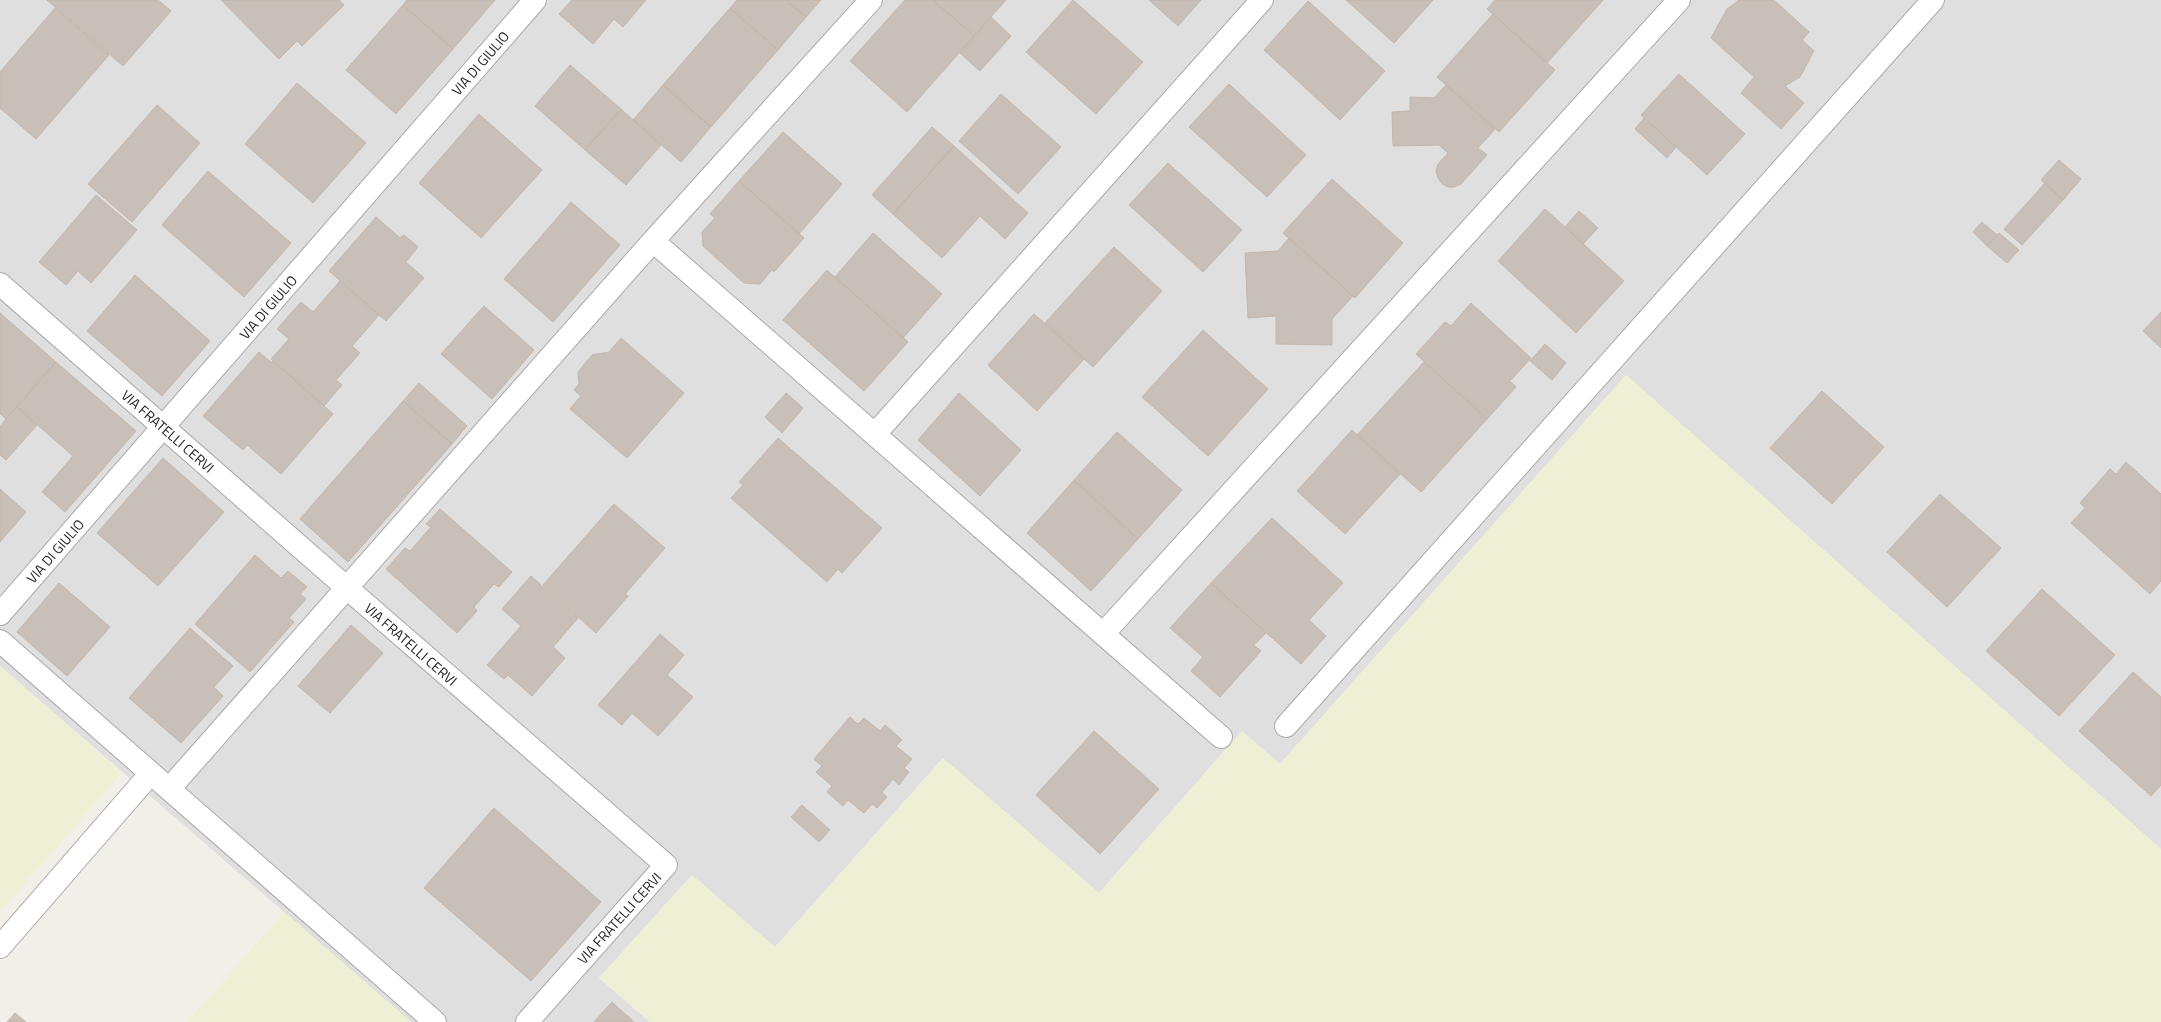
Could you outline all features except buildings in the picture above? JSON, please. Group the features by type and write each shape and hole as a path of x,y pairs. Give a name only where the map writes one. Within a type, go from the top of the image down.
{"street":[{"name":"VIA DI GIULIO","path":"0,614 535,0"},
{"path":"169,789 653,241 871,0"},
{"path":"875,434 1262,0"},
{"path":"1103,634 1679,0"},
{"path":"1286,726 1933,0"},
{"path":"653,241 1220,737"},
{"name":"VIA FRATELLI CERVI","path":"0,284 666,865 527,1022"},
{"path":"0,641 435,1022"},
{"path":"0,947 151,773"}],"shaded area":[{"path":"0,0 2161,0 2161,849 1626,375 1280,764 1242,731 1099,893 943,758 774,948 692,875 599,978 650,1022 411,1022 0,666"}],"green space":[{"path":"1626,375 2161,849 2161,1022 650,1022 599,978 692,875 775,947 943,758 1099,893 1242,731 1280,764"},
{"path":"0,666 122,773 0,912"},
{"path":"284,912 411,1022 187,1022"}]}
